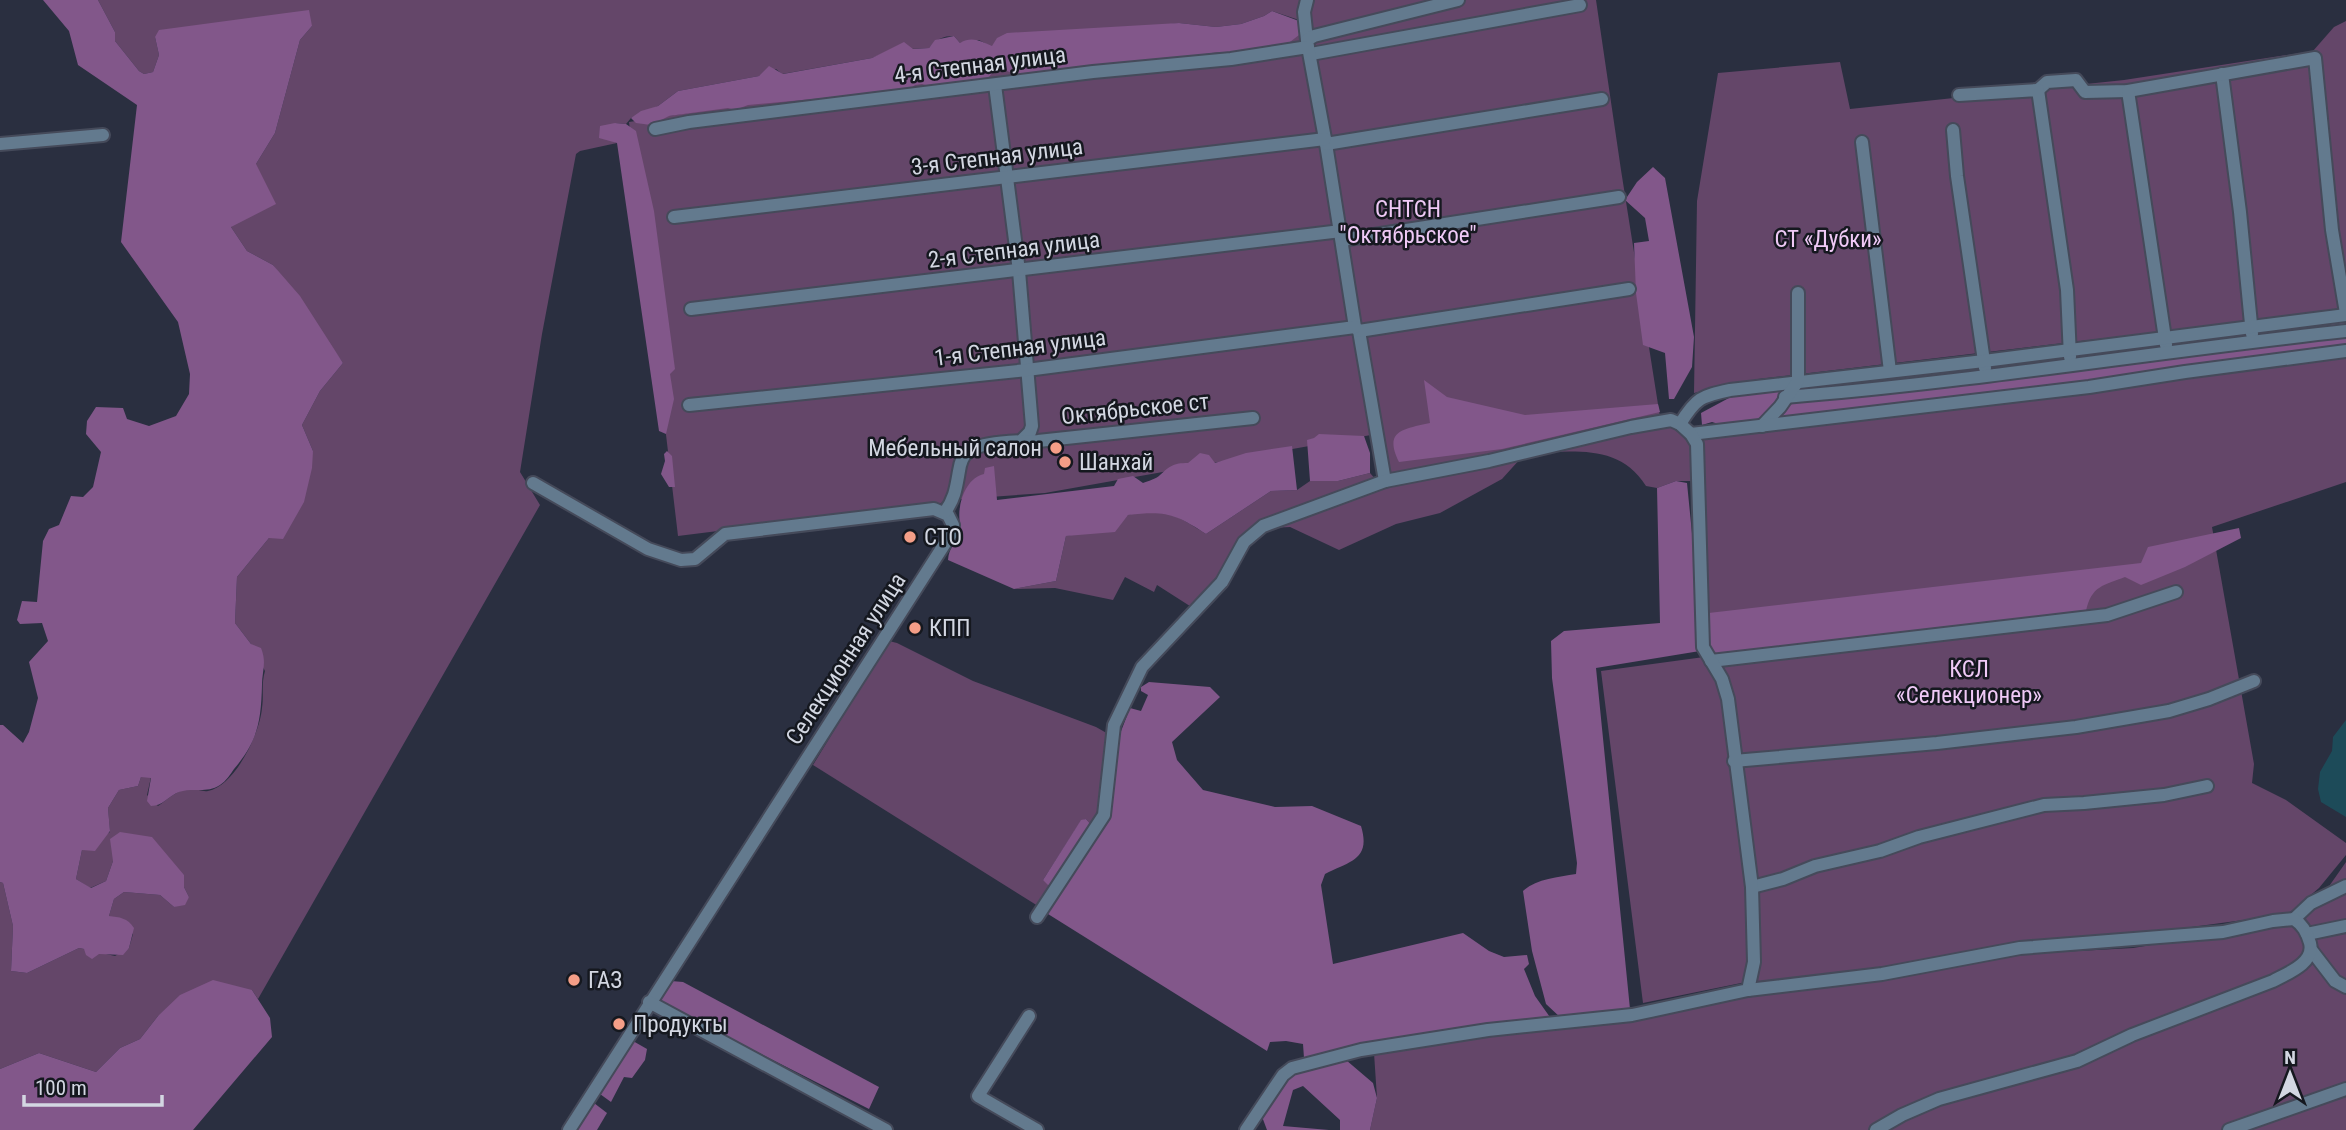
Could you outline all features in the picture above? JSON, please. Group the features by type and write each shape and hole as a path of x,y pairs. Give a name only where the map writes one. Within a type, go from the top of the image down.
{"street":[{"path":"1307,0 1304,12 1309,48 1385,481"},
{"path":"1309,48 1314,36 1458,0"},
{"name":"4-я Степная улица","path":"655,129 688,122 1093,72 1231,59 1580,5"},
{"path":"1680,424 1692,403 1712,394 2346,314 2332,230 2315,58 2128,91 2085,92 2076,80 2047,82 2038,90 1959,95"},
{"path":"2222,74 2253,343"},
{"name":"Октябрьское ст","path":"995,85 1019,271 1032,426 1021,441"},
{"path":"2038,90 2067,290 2070,365"},
{"path":"2128,91 2167,352"},
{"name":"3-я Степная улица","path":"674,217 1326,142 1602,99"},
{"path":"1953,131 1986,375"},
{"path":"0,144 103,135"},
{"path":"1862,142 1890,370"},
{"name":"2-я Степная улица","path":"691,309 1341,236 1619,197"},
{"name":"1-я Степная улица","path":"689,405 1027,370 1357,329 1629,289"},
{"path":"1762,426 1798,382 1797,293"},
{"path":"1785,397 1891,389 2346,331"},
{"path":"1691,434 2089,387 2346,351"},
{"name":"Октябрьское ст","path":"945,512 957,491 959,470 966,453 972,448 1252,418"},
{"path":"1037,917 1104,815 1114,725 1142,667 1222,582 1244,542 1263,526 1385,481 1489,461 1671,420 1691,434 1697,444 1703,648 1722,680 1728,699 1752,887 1754,962 1748,990"},
{"path":"533,484 648,549 681,560 695,559 725,534 934,509 945,512"},
{"name":"Селекционная улица","path":"569,1130 951,534 952,520 945,512"},
{"path":"1711,661 2107,615 2176,592"},
{"path":"1734,761 1937,743 2076,727 2169,711 2254,681"},
{"path":"1752,887 1783,879 1815,866 1880,851 2044,805 2164,795 2207,786"},
{"path":"1246,1130 1283,1075 1292,1068 1361,1050 1488,1030 1632,1015 1748,990 1882,974 2020,947 2223,932 2294,919 2311,904 2346,886"},
{"path":"2294,919 2307,934 2312,951 2335,981 2346,987"},
{"path":"2307,934 2346,926"},
{"path":"1876,1130 1939,1099 2077,1061 2132,1035 2243,994 2295,969 2309,958 2312,951"},
{"path":"649,1002 886,1130"},
{"path":"1029,1016 978,1096 1037,1130"},
{"path":"2229,1130 2346,1089"}],"green space":[{"name":"СНТСН \"Октябрьское\"","path":"98,0 1596,0 1660,417 1381,480 1371,435 1045,493 948,500 934,506 678,536 629,122 966,70 1301,34 1299,20 1272,11 1241,24 1216,27 1179,23 992,47 979,40 960,43 954,36 950,36 937,40 929,48 892,50 872,58 782,74 776,69 759,76 678,91 658,106 631,118 626,124 615,123 610,140 617,143 576,154 542,334 520,472 540,505 258,999 252,990 158,1016 140,1039 120,1048 96,1072 39,1053 0,1069 0,882 3,883 13,926 11,971 27,973 79,948 115,956 129,948 133,934 109,916 114,899 124,892 160,895 174,907 189,897 184,887 184,875 113,861 106,881 90,888 76,879 82,850 110,832 108,808 119,790 138,786 141,777 151,777 147,795 158,806 182,790 206,791 218,787 236,769 251,744 260,719 265,671 251,644 235,623 237,577 269,538 313,451 302,425 320,391 343,363 273,265 247,251 231,227 256,164 275,133 300,40 312,26 155,37 159,55 153,72 144,74 115,41 115,32"},
{"name":"СТ «Дубки»","path":"2346,21 2346,310 1758,379 1694,393 1697,201 1718,73 1840,62 1850,109 2124,80 2313,51 2334,27"},
{"name":"КСЛ «Селекционер»","path":"2346,347 2346,482 2212,527 2254,764 2252,783 2286,800 2346,843 2346,855 2319,888 2288,914 1871,970 1741,983 1643,1003 1601,671 1704,657 1698,437"},
{"path":"1671,424 1679,428 1689,440 1694,456 1695,481 1676,481 1657,488 1646,486 1637,474 1615,459 1590,453 1548,452"},
{"path":"1521,458 1502,479 1440,513 1396,524 1339,550 1290,527 1269,528 1386,485"},
{"path":"1370,473 1377,481 1262,524 1220,581 1193,608 1157,585 1154,592 1125,577 1113,600 1055,588 1014,589 1056,581 1066,536 1126,516 1161,511 1178,517 1206,534 1271,491 1297,490 1310,481 1338,481"},
{"path":"889,641 973,681 1096,727 1110,735 1093,827 1086,819 1081,821 1043,880 1056,883 1038,906 813,765"},
{"path":"2346,862 2346,1130 1370,1130 1377,1098 1374,1053 1491,1036 1633,1022 1751,995 1882,980 2022,954 2133,948 2290,922 2325,892"}],"shaded area":[{"path":"43,0 98,0 115,32 115,41 144,74 153,72 159,55 155,37 159,30 309,10 312,26 300,40 275,133 256,164 276,204 231,227 247,251 273,265 300,296 343,363 320,391 302,425 313,451 304,502 283,539 269,538 237,577 235,623 251,644 261,648 264,658 259,720 253,740 226,780 215,788 179,792 151,806 147,801 151,778 141,777 138,786 119,790 108,808 110,831 95,851 82,850 76,879 91,888 106,881 113,861 110,839 120,832 152,837 184,875 184,887 189,897 185,905 174,907 160,895 124,892 114,899 109,916 126,920 134,928 129,948 123,955 99,954 92,959 86,955 84,949 79,948 27,973 11,971 13,926 3,883 0,882 0,725 23,743 29,732 38,698 29,662 48,641 42,623 20,624 17,620 22,601 37,602 43,541 49,529 59,525 71,496 83,497 93,487 101,452 86,434 87,421 96,407 123,408 127,419 149,426 176,416 189,394 190,374 178,322 121,242 137,105 78,65 69,31"},
{"path":"1272,11 1299,21 1299,35 1286,45 1239,55 1218,52 1018,76 1005,70 995,70 987,79 939,89 922,84 909,90 748,105 735,110 728,108 669,116 651,125 636,123 631,118 641,111 658,106 678,91 759,76 769,66 783,74 872,58 904,42 913,49 929,48 935,40 954,36 960,43 972,40 992,46 997,38 1007,33 1179,23 1216,27 1241,24"},
{"path":"626,124 636,131 654,211 675,369 670,374 674,399 666,434 659,431 617,143 599,138 600,126"},
{"path":"1653,167 1665,178 1694,337 1692,367 1674,399 1669,399 1665,353 1643,345 1636,293 1634,243 1649,241 1645,218 1625,200 1637,182"},
{"path":"2346,319 2346,345 2276,357 1725,426 1712,422 1702,425 1701,413 1740,392"},
{"path":"1424,380 1447,397 1525,415 1658,404 1660,412 1502,449 1399,462 1393,443 1395,437 1405,430 1430,423"},
{"path":"1319,434 1364,436 1370,453 1370,473 1338,481 1310,481 1307,440"},
{"path":"1292,446 1297,490 1271,491 1206,534 1169,515 1128,515 1115,532 1066,536 1056,581 1014,589 948,560 959,535 959,510 963,496 971,482 984,474 985,468 994,466 997,500 1114,486 1118,479 1133,476 1143,483 1156,478 1172,466 1188,463 1200,453 1209,455 1215,463 1246,453"},
{"path":"667,451 672,456 675,487 669,487 661,474 664,454"},
{"path":"1676,481 1687,483 1700,614 2141,563 2148,547 2239,528 2241,538 2185,567 2141,585 2125,577 2105,585 2091,596 2086,611 1716,655 1706,650 1596,668 1630,1009 1561,1018 1546,1004 1532,951 1523,891 1541,881 1576,874 1577,863 1552,678 1551,641 1564,631 1660,623 1657,488"},
{"path":"1149,682 1210,687 1220,697 1172,742 1177,760 1203,790 1275,807 1312,806 1361,826 1361,852 1350,862 1325,874 1321,885 1333,964 1463,933 1489,951 1504,957 1527,955 1529,964 1524,969 1535,996 1552,1020 1314,1060 1304,1058 1303,1044 1270,1042 1267,1051 1048,914 1046,910 1112,807 1118,739 1130,708 1141,711 1148,695 1141,691 1141,687"},
{"path":"1086,819 1093,827 1056,883 1048,885 1043,880 1081,820"},
{"path":"213,980 252,990 270,1018 272,1037 193,1130 0,1130 0,1069 39,1053 96,1072 120,1048 140,1039 158,1016 180,995"},
{"path":"671,981 683,982 879,1087 869,1109 659,1002"},
{"path":"633,1041 647,1049 645,1060 632,1078 624,1077 611,1102 600,1094"},
{"path":"1346,1060 1373,1083 1377,1098 1370,1130 1340,1130 1340,1120 1303,1086 1293,1090 1283,1126 1329,1130 1267,1130 1261,1114 1293,1072"},
{"path":"594,1103 607,1113 597,1130 577,1130"}],"water":[{"path":"2346,720 2346,817 2321,802 2318,789 2320,772 2332,751 2333,737"}],"place":[{"name":"Мебельный салон","path":"1056,448"},
{"name":"Шанхай","path":"1065,462"},
{"name":"СТО","path":"910,537"},
{"name":"КПП","path":"915,628"},
{"name":"ГАЗ","path":"574,980"},
{"name":"Продукты","path":"619,1024"}]}
